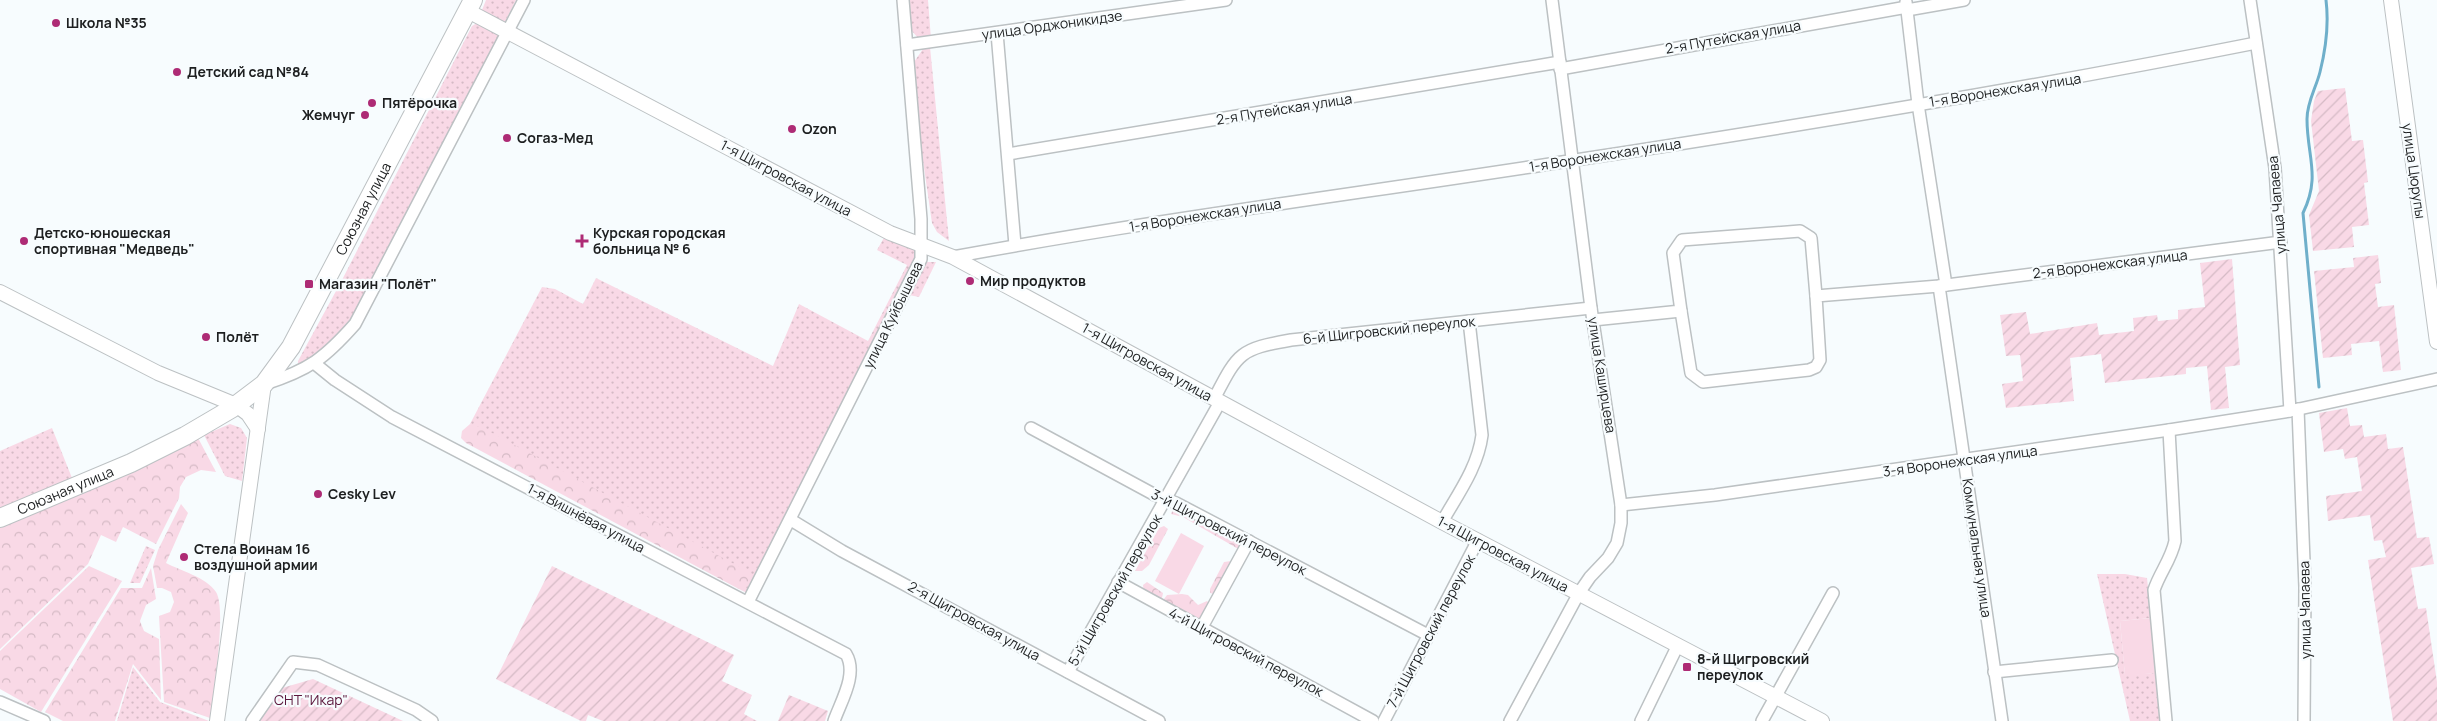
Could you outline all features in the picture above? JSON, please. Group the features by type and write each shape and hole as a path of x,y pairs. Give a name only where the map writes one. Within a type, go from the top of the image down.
{"main road":[{"name":"Союзная улица","path":"0,518 131,463 185,436 236,405 264,384 291,347 470,6"}],"street":[{"path":"217,721 264,384 292,375 314,363 330,352 355,324 524,0"},
{"name":"улица Куйбышева","path":"748,602 919,266 923,244 904,0"},
{"name":"улица Орджоникидзе","path":"907,44 1226,0"},
{"name":"улица Каширцева","path":"1510,721 1579,593 1590,577 1608,558 1617,543 1621,523 1621,505 1591,308 1552,0"},
{"name":"2-я Путейская улица","path":"1008,154 1560,66 1906,6 1964,0"},
{"name":"улица Чапаева","path":"2250,0 2275,168 2294,410 2305,587 2304,721"},
{"name":"улица Цюрупы","path":"2391,0 2437,342"},
{"name":"1-я Щигровская улица","path":"470,6 508,31 890,233 923,244 952,257 1442,522 1822,721"},
{"name":"Коммунальная улица","path":"1906,6 1965,461 2002,721"},
{"path":"997,33 1015,245"},
{"name":"1-я Воронежская улица","path":"952,257 1015,245 1571,161 2092,75 2256,43"},
{"path":"1800,231 1807,233 1811,238 1820,360 1816,367 1703,382 1691,374 1681,311 1673,253 1682,240 1800,231"},
{"name":"2-я Воронежская улица","path":"1816,296 1942,286 2281,242"},
{"path":"0,292 158,373 236,405 248,414 258,429"},
{"name":"6-й Щигровский переулок","path":"1217,401 1242,353 1258,346 1291,340 1591,308"},
{"path":"1593,320 1681,311"},
{"path":"1442,522 1475,464 1480,450 1482,435 1469,321"},
{"name":"1-я Вишнёвая улица","path":"314,363 334,380 395,419 846,654 850,660 851,673 834,721"},
{"name":"3-я Воронежская улица","path":"1621,505 1714,496 2169,430 2294,410 2437,379"},
{"name":"5-й Щигровский переулок","path":"1068,672 1166,500 1217,401"},
{"name":"3-й Щигровский переулок","path":"1031,428 1155,496 1249,541 1428,635"},
{"path":"2166,721 2154,590 2158,578 2172,554 2174,541 2169,430"},
{"name":"2-я Щигровская улица","path":"791,520 1159,721"},
{"name":"7-й Щигровский переулок","path":"1384,721 1478,540"},
{"path":"1202,628 1249,541"},
{"name":"4-й Щигровский переулок","path":"1118,582 1373,721"},
{"path":"1762,721 1833,593"},
{"path":"1641,721 1678,645"},
{"path":"1994,672 2112,660"},
{"path":"252,721 293,662 318,665 416,710 432,721"},
{"path":"0,702 26,718 44,721"}],"green space":[{"path":"486,0 516,0 505,22 502,22 485,15 482,10"},
{"path":"909,0 928,0 931,39 918,38 912,31"},
{"path":"477,23 499,34 499,36 349,327 338,339 298,367 298,361 342,280 472,26"},
{"path":"930,47 949,241 937,232 932,223 921,147 914,62 923,49"},
{"path":"2345,88 2352,141 2363,140 2368,182 2364,183 2369,225 2352,227 2354,247 2313,251 2309,215 2319,191 2311,121 2314,101 2318,91"},
{"path":"885,236 914,248 918,257 749,594 737,588 744,588 470,424 542,287 555,289 583,304 596,278 773,366 799,304 868,341 907,265 877,250"},
{"path":"2378,255 2381,283 2375,284 2378,307 2394,305 2401,370 2383,372 2379,341 2351,344 2352,355 2323,358 2314,271 2354,267 2353,258"},
{"path":"2232,259 2240,365 2225,367 2229,408 2211,410 2207,366 2186,368 2186,374 2105,383 2101,354 2070,358 2074,401 2006,408 2002,384 2023,381 2020,355 2006,356 2000,315 2026,312 2030,334 2097,323 2099,335 2134,331 2133,318 2157,315 2158,321 2178,319 2178,310 2205,307 2200,263"},
{"path":"927,262 936,262 919,297 909,295"},
{"path":"2347,408 2350,426 2362,425 2364,437 2386,434 2388,449 2403,447 2417,538 2429,537 2434,564 2411,568 2418,609 2426,608 2437,682 2437,721 2393,721 2368,560 2386,557 2382,540 2374,541 2370,515 2328,521 2326,496 2362,491 2357,457 2345,459 2343,449 2324,452 2319,413"},
{"path":"230,424 241,428 247,438 242,481 225,476 204,435"},
{"path":"470,424 483,428 747,571 751,577 744,588 737,588 466,443 461,438 462,431"},
{"path":"52,428 72,478 0,508 0,451"},
{"path":"197,436 216,472 201,470 186,477 180,487 179,498 156,544 123,527 116,542 101,535 88,564 0,649 0,528"},
{"path":"181,504 188,513 166,563 206,582 216,592 219,601 220,633 210,718 164,702 159,616 170,612 174,602 171,592 157,588 153,566 158,550"},
{"path":"1173,509 1242,542 1240,550 1183,517 1171,514"},
{"path":"1164,526 1168,529 1149,565 1142,571 1135,571 1159,528"},
{"path":"1181,533 1204,546 1179,594 1155,581"},
{"path":"146,546 155,550 140,583 130,583"},
{"path":"1231,561 1214,594 1210,593 1210,589 1224,562"},
{"path":"89,566 122,581 41,712 0,689 0,651"},
{"path":"552,566 734,655 722,681 752,695 744,714 757,721 603,721 588,715 586,721 581,721 496,679"},
{"path":"151,568 156,599 146,605 140,621 144,631 159,639 161,700 133,664 115,721 63,721 45,712 121,588 142,588"},
{"path":"2097,574 2125,574 2147,578 2151,618 2120,621 2125,675 2155,673 2160,721 2130,721"},
{"path":"1147,582 1163,593 1162,598 1157,601 1144,594 1143,585"},
{"path":"1167,595 1188,595 1198,605 1207,601 1212,606 1203,622 1197,622 1164,604 1164,599"},
{"path":"2151,618 2155,673 2125,676 2120,621"},
{"path":"133,667 160,702 209,721 117,721"},
{"name":"СНТ \"Икар\"","path":"313,679 403,721 258,721 282,688"},
{"path":"789,695 828,711 825,721 778,721"}],"waterway":[{"path":"2319,387 2303,213 2308,200 2312,177 2307,113 2324,54 2327,27 2326,0"}],"place":[{"name":"Школа №35","path":"56,23"},
{"name":"Детский сад №84","path":"177,72"},
{"name":"Пятёрочка","path":"372,103"},
{"name":"Жемчуг","path":"365,115"},
{"name":"Ozon","path":"792,129"},
{"name":"Согаз-Мед","path":"507,138"},
{"name":"Детско-юношеская спортивная \"Медведь\"","path":"24,241"},
{"name":"Курская городская больница № 6","path":"582,241"},
{"name":"Мир продуктов","path":"970,281"},
{"name":"Магазин \"Полёт\"","path":"309,284"},
{"name":"Полёт","path":"206,337"},
{"name":"Cesky Lev","path":"318,494"},
{"name":"Стела Воинам 16 воздушной армии","path":"184,557"},
{"name":"8-й Щигровский переулок","path":"1687,667"}]}
